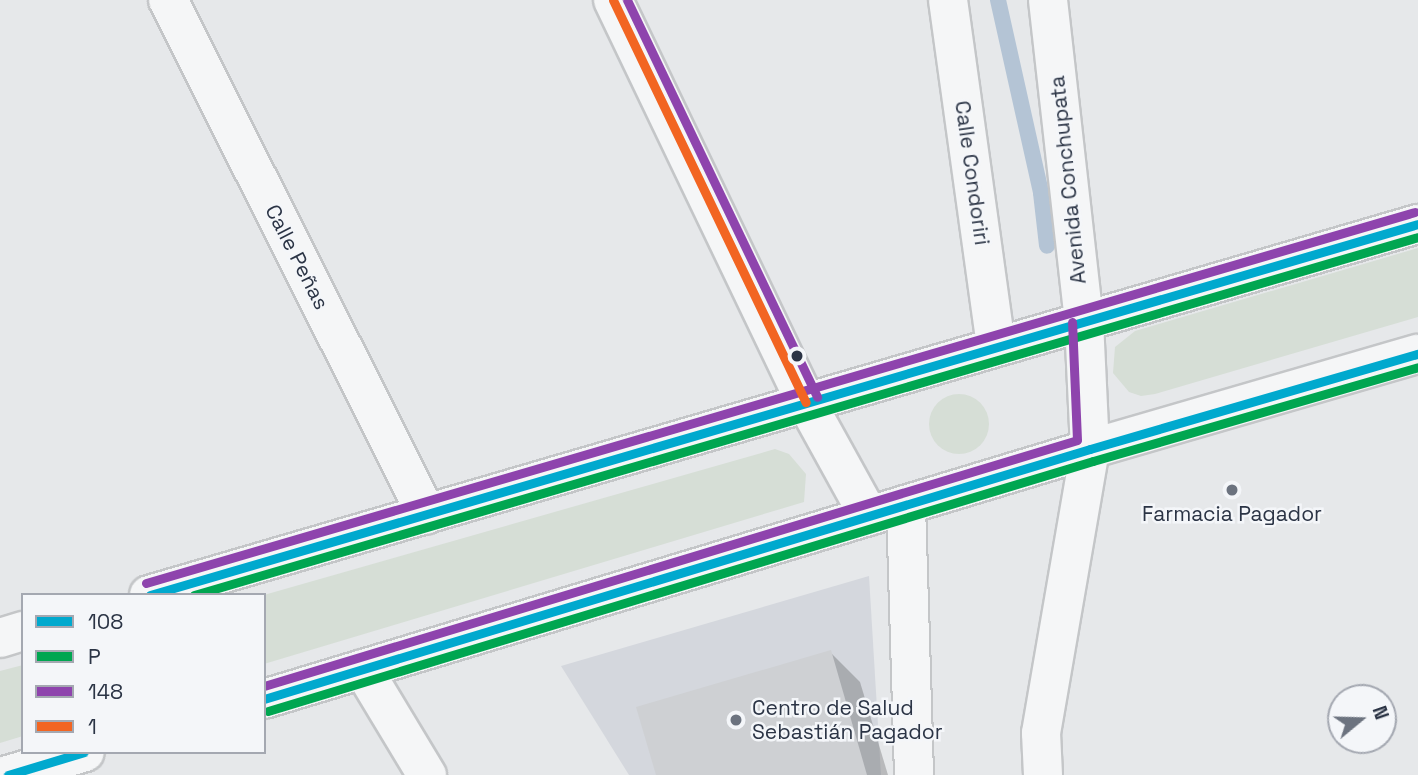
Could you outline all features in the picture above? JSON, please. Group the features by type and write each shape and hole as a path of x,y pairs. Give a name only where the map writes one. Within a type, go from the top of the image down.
{"street":[{"name":"Calle Peñas","path":"168,0 426,515"},
{"path":"613,0 806,402 869,516"},
{"name":"Calle Condoriri","path":"948,0 996,347"},
{"name":"Avenida Conchupata","path":"1043,775 1041,733 1090,449 1084,321 1048,0"},
{"path":"156,593 1418,224"},
{"path":"266,698 1090,449 1418,354"},
{"path":"906,505 914,775"},
{"path":"0,638 21,632"},
{"path":"363,669 427,775"},
{"path":"8,775 78,754"}],"shaded area":[{"path":"1418,248 1418,317 1155,394 1141,396 1129,392 1113,373 1115,347 1135,331"},
{"path":"959,394 976,399 984,407 989,424 984,441 976,449 959,454 942,449 934,441 929,424 934,407 942,399"},
{"path":"775,449 789,454 806,474 804,502 266,663 266,594"},
{"name":"Centro de Salud Sebastián Pagador","path":"869,576 881,775 629,775 561,666"},
{"path":"21,666 21,737 0,743 0,671"}],"building":[{"path":"831,650 867,775 656,775 636,707"}],"waterway":[{"path":"998,0 1041,193 1047,246"}],"transit line":[{"name":"1","path":"613,0 806,402"},
{"name":"148","path":"627,0 817,397"},
{"name":"148","path":"146,583 1415,212"},
{"name":"108","path":"157,593 1418,224"},
{"name":"P","path":"201,593 1418,237"},
{"name":"148","path":"266,685 1077,440 1072,322"},
{"name":"108","path":"266,698 1090,449 1418,354"},
{"name":"P","path":"268,711 1093,461 1418,367"},
{"name":"108","path":"8,775 77,754"}],"place":[{"name":"Farmacia Pagador","path":"1232,490"},
{"name":"Centro de Salud Sebastián Pagador","path":"736,720"}]}
